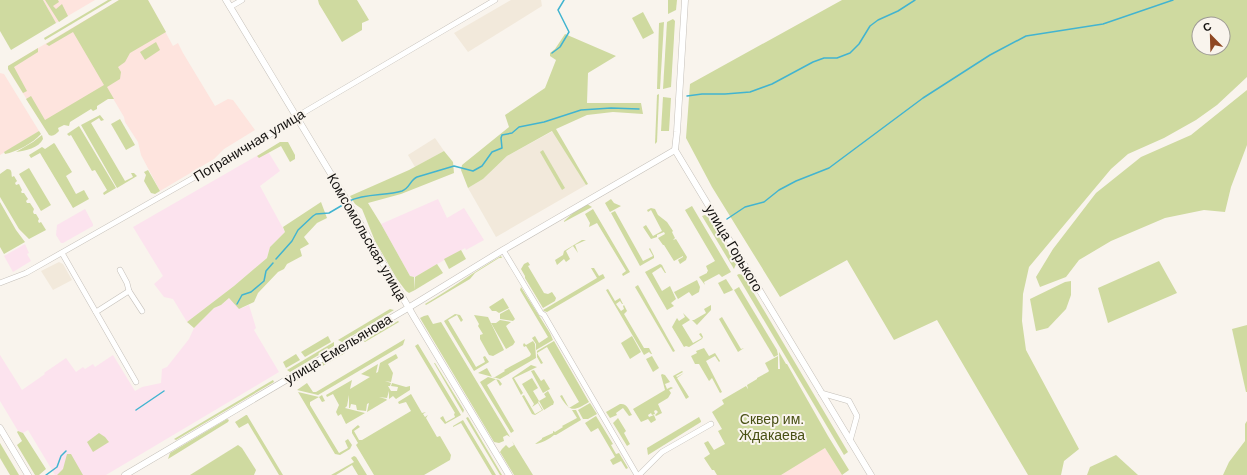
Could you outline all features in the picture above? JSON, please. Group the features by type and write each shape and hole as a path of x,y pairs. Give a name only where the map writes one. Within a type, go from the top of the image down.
{"main road":[{"name":"Комсомольская улица","path":"226,0 348,202 408,308 509,475"},
{"path":"675,150 685,0"},
{"name":"улица Емельянова","path":"125,475 408,308 503,250 675,150"},
{"name":"улица Горького","path":"675,150 871,475"},
{"path":"0,428 28,475"}],"street":[{"path":"230,8 242,0"},
{"name":"Пограничная улица","path":"0,283 26,273 284,127 296,117 495,0"},
{"path":"503,250 541,313 544,315 638,475 662,452 710,424"},
{"path":"62,253 136,382"},
{"path":"120,270 127,283 129,291 142,311"},
{"path":"96,312 129,291"},
{"path":"822,393 849,401 857,416 850,441"}],"shaded area":[{"path":"43,0 95,0 56,23"},
{"path":"119,0 148,0 173,46 178,43 215,106 228,99 233,100 255,130 224,149 214,159 160,191 141,155 138,142 125,122 124,117 111,95 47,132 8,69 8,66"},
{"path":"511,0 541,0 542,6 468,52 454,33"},
{"path":"0,73 4,74 39,131 0,155"},
{"path":"553,131 586,185 496,237 468,188 483,179 507,156"},
{"path":"435,138 444,151 415,167 408,155"},
{"path":"267,150 280,171 260,186 285,232 270,247 267,258 234,286 187,322 173,299 164,297 154,284 163,276 133,227"},
{"path":"438,199 447,218 464,208 484,240 466,250 465,248 415,277 410,276 381,224"},
{"path":"85,209 93,226 61,243 56,235 57,225"},
{"path":"25,244 29,253 27,254 31,261 13,272 4,256"},
{"path":"59,262 63,264 72,280 53,290 41,271"},
{"path":"229,298 242,308 249,305 256,328 254,330 279,372 106,475 55,475 28,430 23,433 18,431 0,401 0,355 22,390 66,358 76,372 83,367 85,369 93,364 95,367 113,355 135,391 142,387 161,383 162,369 167,367 189,339 194,328 214,308 221,305"},
{"path":"825,448 842,475 779,475"}],"green space":[{"path":"0,0 43,0 56,23 11,50 0,31"},
{"path":"45,0 58,0 59,2 53,6 56,9 62,4 68,16 59,22"},
{"path":"108,0 112,0 45,40 44,38"},
{"path":"119,0 148,0 166,32 130,53 125,62 118,67 121,72 120,79 107,87 114,99 108,99 97,106 97,109 93,111 91,109 70,122 69,126 64,125 58,128 59,131 56,134 52,136 49,135 26,99 31,96 45,120 104,85 73,32 49,46 46,44"},
{"path":"318,0 357,0 369,20 362,23 362,30 342,42"},
{"path":"668,0 677,0 676,10 668,14"},
{"path":"842,0 1247,0 1247,77 1217,105 1196,120 1164,138 1128,154 1111,169 1029,267 1023,294 1022,321 1026,350 1079,449 1064,461 1061,475 1028,475 937,320 894,340 847,260 780,297 712,187 686,138 690,84"},
{"path":"643,12 654,33 643,39 632,18"},
{"path":"673,19 675,21 671,87 663,89 667,22"},
{"path":"664,22 660,89 657,89 659,23"},
{"path":"565,34 616,56 588,73 587,103 641,103 643,114 613,112 587,115 556,129 588,184 586,185 552,131 507,156 483,179 468,188 461,170 462,165 509,127 505,115 545,88 556,60 550,56 550,53 555,49"},
{"path":"156,42 160,50 145,60 140,52"},
{"path":"38,48 38,52 14,67 27,91 23,93 8,69 8,66"},
{"path":"1247,90 1247,145 1231,187 1225,212 1204,210 1165,218 1111,241 1079,260 1066,277 1040,287 1036,277 1053,249 1096,193 1141,157 1191,135"},
{"path":"659,94 657,142 655,144 657,95"},
{"path":"663,97 671,98 669,131 661,131"},
{"path":"100,115 104,120 101,121 99,118 91,123 125,181 133,177 131,173 134,173 137,176 117,188 81,125"},
{"path":"120,119 135,145 126,150 111,124"},
{"path":"79,126 116,188 104,195 103,193 107,190 95,170 92,171 71,135 69,136 67,134"},
{"path":"39,131 41,134 29,144 5,154 4,152"},
{"path":"42,135 43,139 35,147 16,152 33,142"},
{"path":"280,142 288,142 295,155 295,159 290,162 281,146 259,158 257,156"},
{"path":"54,143 72,172 66,176 76,194 84,190 89,199 73,208 40,153 31,158 29,155 42,147 45,149"},
{"path":"543,150 565,188 562,190 540,152"},
{"path":"444,151 453,162 454,173 401,194 368,203 410,276 414,277 415,290 409,293 397,279 375,241 362,209 355,204 350,196 409,170"},
{"path":"29,168 51,205 41,211 19,174"},
{"path":"7,169 11,171 12,177 14,176 17,181 15,183 16,185 19,184 22,190 21,192 24,193 28,199 26,201 27,203 30,203 34,209 34,214 36,214 39,219 39,223 41,222 46,230 29,239 19,229 0,197 0,174"},
{"path":"148,170 160,191 155,194 151,193 144,181 146,175 144,172"},
{"path":"611,199 614,203 621,206 610,212 605,203"},
{"path":"0,202 16,230 25,242 4,254 0,247"},
{"path":"321,202 327,218 317,223 304,237 309,244 300,249 302,256 287,264 284,269 278,272 258,293 254,302 239,309 229,298 221,305 214,308 194,328 187,322 234,286 267,258 270,247 285,232 283,227"},
{"path":"587,204 592,207 564,222 573,213"},
{"path":"692,206 731,272 722,277 719,274 704,282 705,285 699,277 707,273 708,271 706,266 715,261 685,210"},
{"path":"651,208 655,209 658,215 667,222 673,231 672,232 675,238 673,240 676,239 687,257 686,260 680,264 678,260 683,256 674,261 658,238 665,234 664,232 651,239 643,227 646,225 653,236 662,231 651,210 648,212 647,210"},
{"path":"593,209 630,272 623,276 622,274 626,271 597,223 589,227 590,223 585,214"},
{"path":"615,211 643,261 653,256 649,249 650,248 654,258 640,266 611,213"},
{"path":"705,215 708,217 736,264 734,269 702,216"},
{"path":"582,240 586,240 575,245 578,253 573,246 566,251 570,259 566,262 564,259 557,265 555,260 563,255 564,251"},
{"path":"461,250 466,259 449,269 444,259"},
{"path":"501,256 502,258 499,258 475,273 470,279 426,305 425,304 482,268"},
{"path":"1159,261 1177,293 1108,323 1098,288"},
{"path":"528,262 530,265 528,266 544,293 548,294 552,292 556,298 555,301 543,308 521,269 524,264"},
{"path":"437,264 443,273 415,290 415,277"},
{"path":"660,264 666,273 661,267 652,273 662,291 670,286 676,299 671,303 674,306 667,310 645,272"},
{"path":"591,268 594,268 599,276 603,274 605,278 547,312 543,310 597,278"},
{"path":"737,275 743,275 848,452 844,455"},
{"path":"726,279 733,290 724,294 718,283"},
{"path":"697,280 700,287 699,292 692,296 689,292 678,299 674,292"},
{"path":"1071,281 1071,295 1066,309 1048,328 1036,331 1030,299 1065,282"},
{"path":"638,285 675,351 673,352 635,287"},
{"path":"521,287 553,340 536,350 536,344 532,338 535,336 539,343 548,337 520,290"},
{"path":"739,287 777,350 778,355 774,357 734,290"},
{"path":"608,289 615,301 620,298 623,304 620,301 616,304 621,311 624,309 624,305 627,311 624,314 644,348 649,348 652,354 649,352 644,355 606,290"},
{"path":"503,298 509,308 499,313 492,311 489,307"},
{"path":"711,305 711,310 697,325 692,320 706,313 704,309"},
{"path":"390,309 394,310 342,342 338,340"},
{"path":"509,309 515,319 513,321 500,319 500,314"},
{"path":"683,313 690,320 682,325 693,343 702,338 699,334 701,333 703,337 702,339 689,347 684,347 672,327 677,318 679,321 685,317"},
{"path":"455,314 460,315 463,320 461,322 457,315 448,320 476,367 485,362 483,357 485,356 489,362 474,371 444,321"},
{"path":"428,315 433,324 441,322 510,437 507,435 503,437 504,441 499,443 494,442 420,318"},
{"path":"474,315 488,317 504,350 493,356 489,355 480,339 480,335 483,334"},
{"path":"722,317 741,349 744,348 738,352 719,319"},
{"path":"500,320 511,322 506,326 515,342 506,349 491,323 496,323"},
{"path":"398,321 399,322 365,342 362,340 345,350 345,353 295,382 293,380 369,334 380,331"},
{"path":"1247,325 1247,392 1246,392 1232,329"},
{"path":"328,336 331,342 305,357 301,352"},
{"path":"632,336 641,352 630,359 621,343"},
{"path":"405,339 403,345 318,395 297,390 307,383 313,392 316,392"},
{"path":"533,341 535,344 536,358 500,379 493,377 530,356 531,354 526,346 524,347 523,345 524,343 526,345"},
{"path":"554,341 589,402 576,409 570,408 579,402 547,347 537,353 537,351"},
{"path":"334,342 334,346 290,372 287,370"},
{"path":"418,344 461,415 445,424 440,418 443,416 446,422 455,417 455,413 415,346"},
{"path":"704,348 709,356 715,353 720,361 719,362 715,356 706,361 722,392 720,393 712,378 709,381 699,364 695,364 691,356 697,353 696,351"},
{"name":"Сквер им. Ждакаева","path":"779,352 849,470 842,475 825,448 781,475 717,475 704,458 710,454 704,443 708,441 714,450 725,444 718,431 722,429 712,412 724,404 722,400 746,386 748,389 747,385 769,371 765,363 778,356 778,369 780,369"},
{"path":"537,353 543,363 541,364 537,357"},
{"path":"296,354 300,360 286,368 283,362"},
{"path":"396,354 398,358 388,364 393,373 391,382 385,381 391,383 390,386 388,386 391,391 397,391 398,387 391,386 392,383 406,387 410,386 410,390 396,399 393,396 389,399 389,391 387,398 379,397 387,400 367,412 369,403 367,404 366,411 357,410 356,405 351,404 349,408 349,395 347,406 345,408 365,413 346,424 341,414 338,416 336,412 339,405 333,394 327,397 326,395 352,380 350,389 370,377 361,374 378,364 376,373 378,372 380,363"},
{"path":"652,356 659,368 653,372 646,359"},
{"path":"434,363 464,410 463,413"},
{"path":"531,365 537,367 514,378 523,393 521,395 512,378"},
{"path":"487,368 492,377 478,373"},
{"path":"534,370 541,381 544,379 550,389 543,393 531,371"},
{"path":"682,371 683,372 676,376 677,377 684,373 677,378 689,397 686,399 673,376"},
{"path":"662,374 665,375 670,382 665,384 667,389 671,387 673,388 669,390 671,393 668,398 658,404 662,413 656,416 655,415 658,412 656,410 654,411 655,414 652,415 651,413 648,415 649,417 654,415 656,420 651,423 648,419 641,422 633,409 665,390"},
{"path":"488,377 496,379 487,385 514,431 511,433 480,382"},
{"path":"532,378 538,388 533,391 543,410 535,415 532,414 522,396 524,395 535,414 542,410 538,403 532,407 534,404 522,384"},
{"path":"496,379 502,384 500,386"},
{"path":"273,380 274,382 176,440 174,439"},
{"path":"548,391 554,402 553,405 544,410 539,401 546,397 544,394"},
{"path":"298,392 319,397 310,402 310,405 339,453 348,448 345,441 348,439 352,445 350,449 340,455 335,454"},
{"path":"411,394 422,413 426,412 423,414 425,417 428,415 426,418 437,437 440,436 451,455 450,460 424,475 374,475 356,445 358,443 352,433 352,430 358,425 360,427 354,431 359,440 362,440 411,411 406,402 399,404 398,402"},
{"path":"322,395 325,401 322,402 319,397"},
{"path":"562,395 567,405 560,396"},
{"path":"590,403 597,414 588,419 583,419 578,410"},
{"path":"620,404 626,406 632,415 629,416 623,408 616,413 617,415 610,418 606,412"},
{"path":"572,410 576,410 581,420 545,441 535,444 542,438 553,433 553,431 555,432 563,427 562,426 577,418"},
{"path":"246,415 283,475 279,475 248,423 239,428 235,422"},
{"path":"596,416 613,444 611,445 616,454 619,453 628,468 626,469 621,461 613,465 610,460 615,457 598,428 591,432 585,423"},
{"path":"468,417 502,475 500,475 466,418"},
{"path":"699,417 701,422 648,455 647,448"},
{"path":"618,418 626,431 624,433 630,444 627,446 613,423"},
{"path":"227,419 229,420 228,422 168,459 170,453"},
{"path":"463,420 496,475 492,475 461,423 453,427"},
{"path":"1247,421 1247,475 1223,475 1229,462 1245,441 1245,424"},
{"path":"17,432 23,433 46,469 39,475 35,475 17,445 22,441"},
{"path":"99,433 109,442 93,452 87,442"},
{"path":"512,441 533,475 514,475 500,452 506,445 509,448 514,445"},
{"path":"0,443 19,475 10,475 0,458"},
{"path":"238,445 242,448 256,470 254,475 190,475"},
{"path":"67,454 71,454 83,475 57,475 63,469"},
{"path":"1116,455 1138,475 1087,475 1090,467"},
{"path":"354,456 367,475 358,475 352,465 336,475 331,475 354,462 351,458"}],"waterway":[{"path":"552,53 560,47 569,32 558,10 564,0"},
{"path":"687,96 750,92 772,84 813,62 824,58 837,58 850,53 859,44 870,26 915,0"},
{"path":"727,219 745,207 764,202 779,190 796,181 829,168 923,98 990,55 1026,36 1103,24 1173,0"},
{"path":"349,201 356,198 402,191 405,190 417,177 454,166 473,171 482,166 492,152 502,148 502,135 512,133 519,127 544,122 581,110 611,108 639,109"},
{"path":"276,259 292,241 298,230 313,216 316,214 329,213 346,203"},
{"path":"237,304 242,295 251,292 264,281 266,271 273,263"},
{"path":"136,410 164,391"},
{"path":"46,475 57,467 61,456 66,451"}]}
